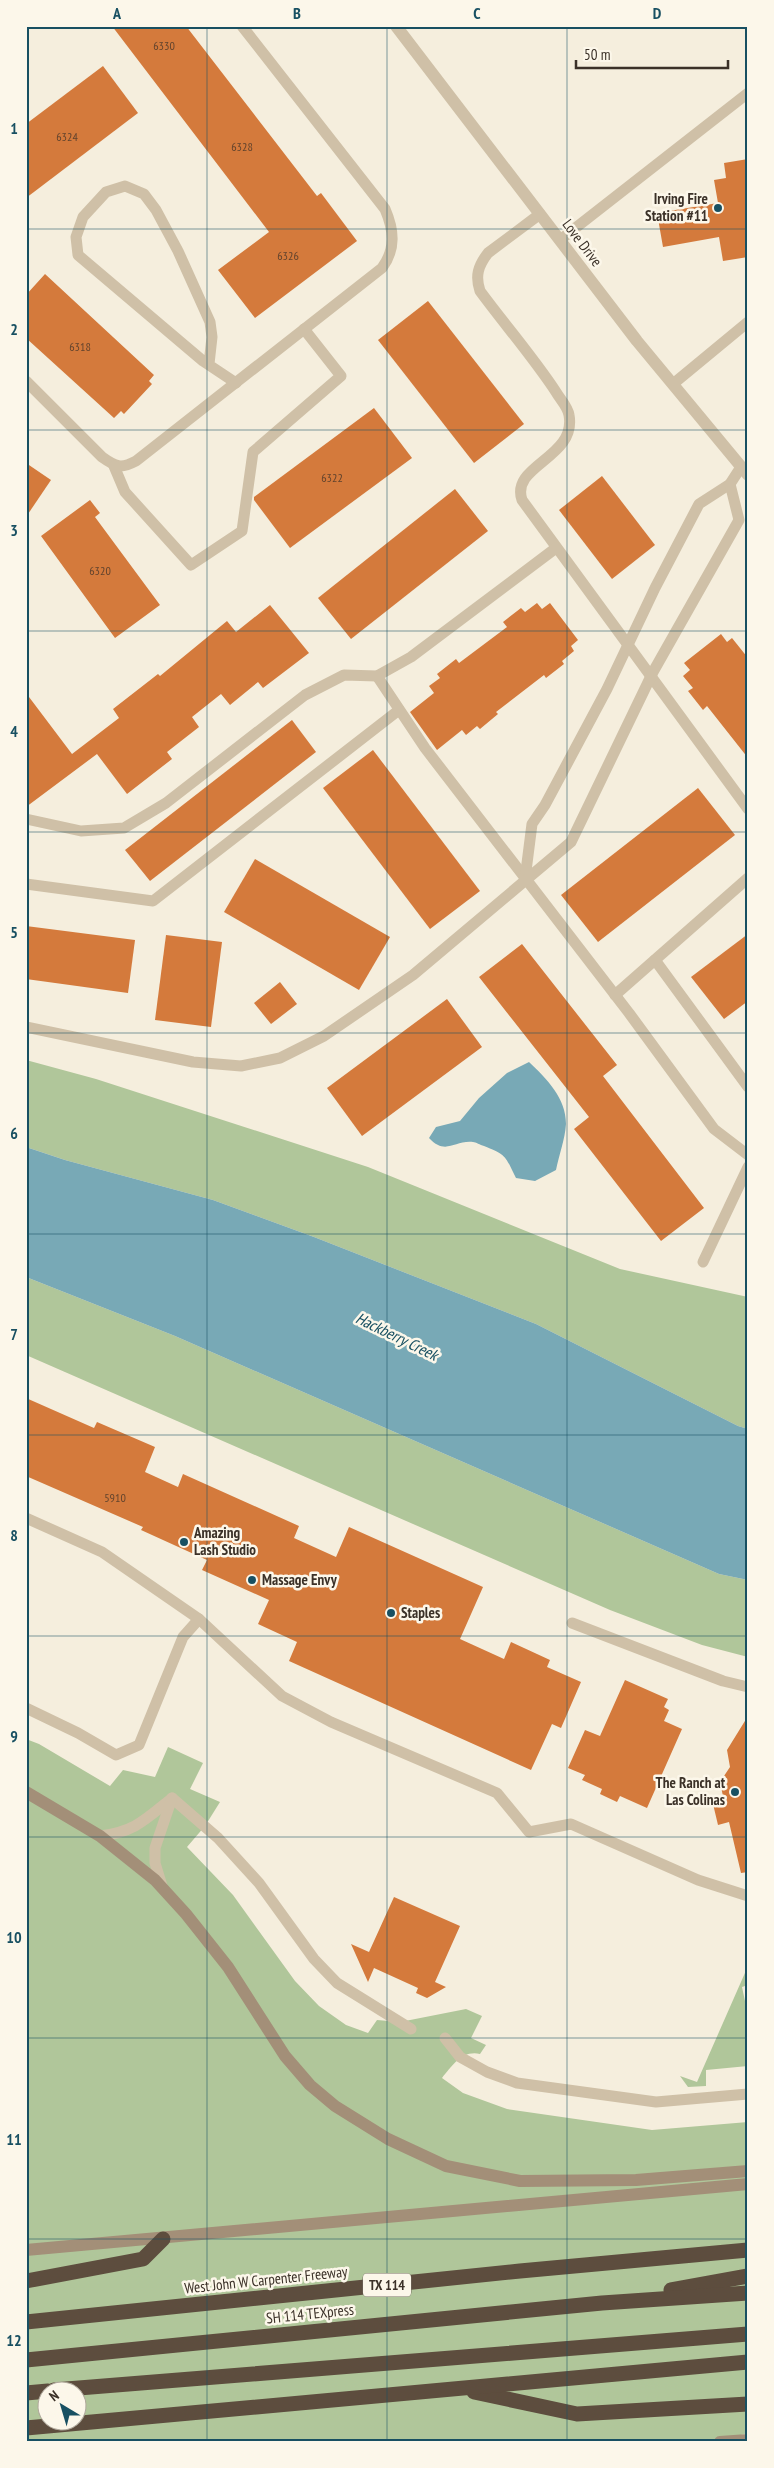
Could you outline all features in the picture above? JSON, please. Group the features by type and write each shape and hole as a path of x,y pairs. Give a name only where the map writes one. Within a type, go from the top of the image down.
{"highway":[{"path":"26,2282 143,2259 163,2239"},
{"name":"West John W Carpenter Freeway","path":"26,2322 520,2271 748,2250"},
{"path":"602,2303 748,2276"},
{"name":"SH 114 TEXpress","path":"26,2360 602,2303 748,2293"},
{"path":"88,2387 748,2334"},
{"path":"26,2428 748,2362"},
{"path":"460,2389 555,2411 577,2414 748,2404"}],"main road":[{"path":"26,1792 100,1836 155,1880 228,1967 285,2056 310,2085 335,2106 388,2139 446,2166 520,2181 636,2180 748,2171"},
{"path":"26,2250 163,2239 748,2184"},
{"path":"720,2442 741,2441"}],"street":[{"name":"Love Drive","path":"396,26 560,240 744,471"}],"lane":[{"path":"26,380 102,457 114,466 123,468 136,461 382,268 390,257 392,230 385,209 242,26"},
{"path":"560,240 748,93"},
{"path":"209,364 212,337 210,322 178,251 156,210 144,194 125,186 106,192 83,217 76,237 78,255 209,364 236,383"},
{"path":"540,214 488,253 481,262 477,280 480,291 546,376 569,412 570,426 567,437 561,446 520,483 519,492 522,500 556,548 748,809"},
{"path":"673,384 748,322"},
{"path":"114,466 125,492 191,565 242,531 253,452 341,376 304,329"},
{"path":"526,878 532,824 585,730 699,504 730,484 744,471"},
{"path":"26,1028 194,1062 241,1066 280,1058 324,1036 413,975 571,842 651,676 739,520 730,484"},
{"path":"26,819 81,831 124,828 166,803 305,695 344,675 377,676 412,657 556,548"},
{"path":"377,676 425,748 615,995 714,1129 748,1155"},
{"path":"26,884 153,901 399,710"},
{"path":"615,995 748,878"},
{"path":"655,960 748,1087"},
{"path":"703,1262 748,1167"},
{"path":"26,1518 102,1552 199,1619 282,1696 332,1722 497,1793 529,1832 571,1824 698,1880 748,1896"},
{"path":"26,1708 78,1733 116,1755 138,1745 183,1638 199,1619"},
{"path":"572,1623 723,1681 748,1687"},
{"path":"100,1836 117,1834 137,1827 172,1798"},
{"path":"163,1890 155,1863 155,1848 172,1798"},
{"path":"172,1798 218,1838 259,1883 314,1959 337,1983 410,2029"},
{"path":"445,2038 460,2057 487,2072 517,2083 656,2102 748,2094"}],"green space":[{"path":"26,1060 96,1079 368,1167 620,1269 748,1297 748,1429 738,1426 536,1324 314,1237 213,1200 65,1160 26,1147"},
{"path":"26,1277 175,1336 719,1574 748,1580 748,1657 702,1645 610,1610 26,1355"},
{"path":"26,1739 39,1744 110,1786 123,1770 155,1777 168,1747 203,1763 190,1789 220,1802 205,1826 187,1847 233,1895 295,1981 319,2006 346,2025 368,2033 377,2020 400,2022 466,2009 482,2016 471,2038 486,2045 480,2054 468,2054 458,2060 442,2078 463,2093 507,2109 652,2130 748,2122 748,2433 715,2442 26,2442"},
{"path":"748,1966 748,1985 742,1987 748,2015 748,2066 706,2070 706,2086 688,2087 680,2076 697,2082"}],"water":[{"path":"529,1062 554,1090 563,1106 566,1124 556,1170 535,1181 516,1178 504,1157 492,1149 475,1142 445,1147 440,1146 429,1138 436,1127 460,1121 479,1098 507,1073"},
{"name":"Hackberry Creek","path":"26,1147 65,1160 213,1200 314,1237 536,1324 738,1426 748,1429 748,1580 719,1574 175,1336 26,1277"}],"building":[{"path":"112,26 186,26 317,196 321,193 357,241 255,318 218,270 269,232"},
{"path":"103,66 138,113 26,198 26,124"},
{"name":"Irving Fire Station #11","path":"748,159 748,257 723,261 719,237 663,247 657,213 718,203 714,180 726,178 724,163"},
{"path":"45,274 154,375 149,381 152,384 124,414 121,411 114,418 26,338 26,295"},
{"path":"428,301 524,424 474,463 378,340"},
{"path":"374,408 412,458 290,548 254,500 254,497"},
{"path":"26,463 51,480 26,517"},
{"path":"602,476 655,545 612,579 559,510"},
{"path":"455,489 488,531 351,639 318,598"},
{"path":"90,500 100,513 95,517 160,605 115,638 41,536"},
{"path":"537,603 542,609 550,603 578,640 571,646 574,651 562,661 564,664 546,678 544,675 496,712 498,714 480,729 477,726 466,735 462,730 437,750 410,712 434,693 429,686 440,678 437,674 456,659 459,663 507,627 503,622 521,608 525,612"},
{"path":"270,605 309,653 263,688 258,682 230,705 221,694 192,717 199,727 167,752 172,759 127,794 97,754 26,807 26,693 72,754 119,718 113,709 158,674 160,676 227,621 236,632"},
{"path":"721,634 727,642 732,638 748,658 748,758 707,706 703,710 688,691 693,688 683,676 690,670 684,663"},
{"path":"292,720 316,752 150,881 125,850"},
{"path":"373,750 480,891 430,929 323,788"},
{"path":"698,788 735,835 598,942 561,895"},
{"path":"255,859 390,937 359,990 224,912"},
{"path":"26,926 135,940 128,993 26,979"},
{"path":"748,934 748,1001 724,1019 691,977"},
{"path":"166,935 222,942 211,1027 155,1020"},
{"path":"522,944 617,1065 603,1076 704,1208 661,1241 574,1129 589,1117 479,977"},
{"path":"280,982 297,1004 271,1024 254,1003"},
{"path":"447,999 482,1047 362,1136 327,1088"},
{"path":"26,1398 94,1428 97,1422 155,1447 145,1472 178,1487 183,1474 299,1526 294,1538 336,1557 349,1527 483,1587 460,1639 504,1659 511,1642 550,1660 547,1667 581,1682 561,1728 552,1724 531,1770 289,1661 297,1642 258,1624 269,1600 202,1570 207,1560 141,1530 143,1527 26,1476"},
{"path":"625,1680 668,1699 664,1707 669,1710 664,1721 682,1729 647,1808 620,1796 617,1802 600,1794 602,1789 582,1780 585,1775 568,1768 585,1730 600,1736"},
{"name":"The Ranch at Las Colinas","path":"748,1716 748,1872 741,1873 729,1822 718,1825 713,1804 724,1801 720,1782 730,1767 727,1750"},
{"path":"394,1897 460,1926 435,1982 446,1987 427,1998 416,1993 418,1988 374,1968 368,1982 351,1944 369,1952"}],"place":[{"name":"Irving Fire Station #11","path":"718,208"},
{"name":"Amazing Lash Studio","path":"184,1542"},
{"name":"Massage Envy","path":"252,1580"},
{"name":"Staples","path":"391,1613"},
{"name":"The Ranch at Las Colinas","path":"735,1792"}]}
